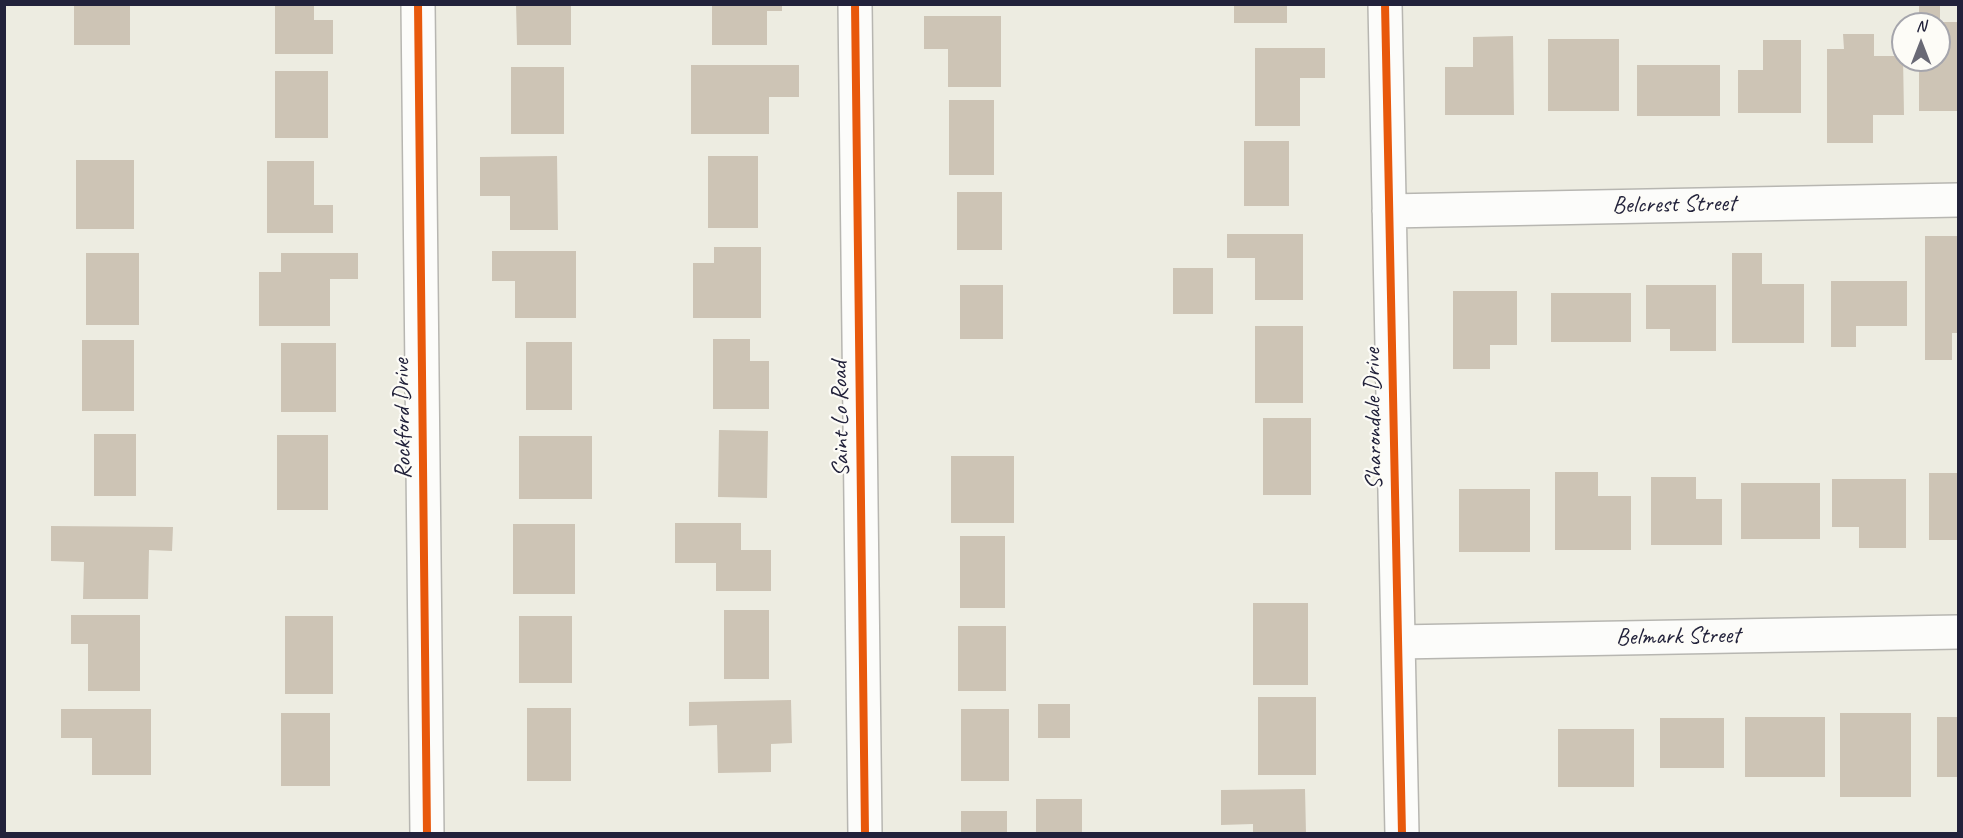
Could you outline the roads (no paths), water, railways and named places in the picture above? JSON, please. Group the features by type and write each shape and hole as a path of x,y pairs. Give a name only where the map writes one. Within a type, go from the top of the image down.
{"street":[{"name":"Rockford Drive","path":"418,4 427,834"},
{"name":"Saint Lo Road","path":"855,4 865,834"},
{"name":"Sharondale Drive","path":"1385,4 1402,834"},
{"name":"Belcrest Street","path":"1389,211 1959,200"},
{"name":"Belmark Street","path":"1398,642 1959,632"}]}
